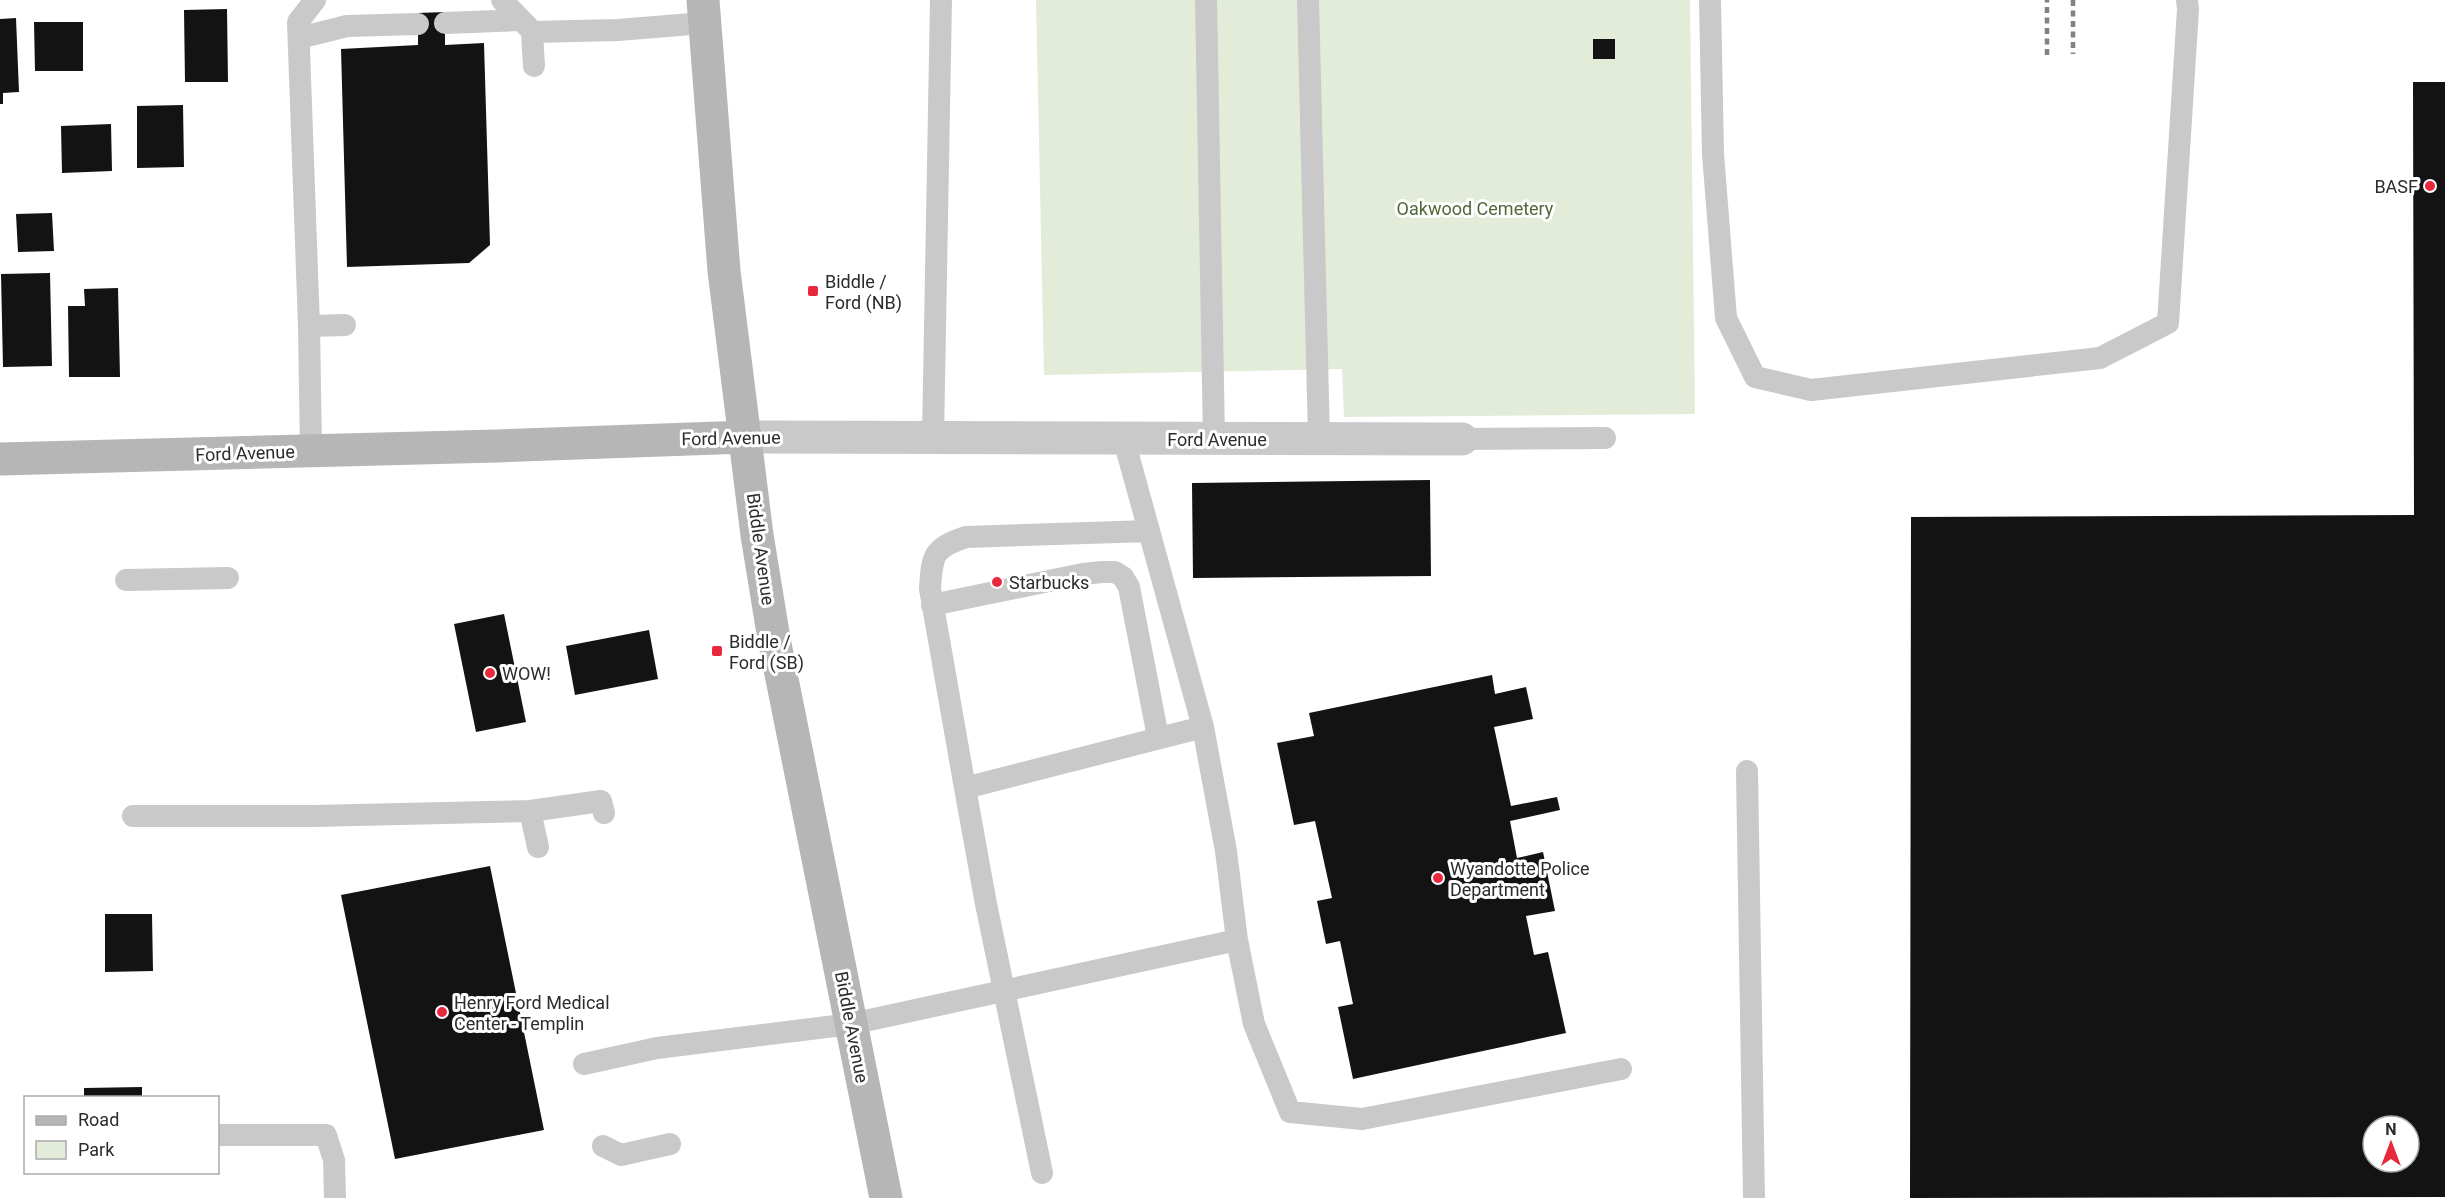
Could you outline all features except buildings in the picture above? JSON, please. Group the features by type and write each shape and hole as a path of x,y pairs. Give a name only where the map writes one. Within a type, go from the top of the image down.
{"main road":[{"name":"Biddle Avenue","path":"704,12 724,271 758,535 774,639 886,1198"},
{"name":"Ford Avenue","path":"0,459 746,437"}],"street":[{"name":"Ford Avenue","path":"746,437 1124,440 1462,439"}],"lane":[{"path":"312,451 298,22 315,0"},
{"path":"502,0 527,26 534,66"},
{"path":"933,437 941,0"},
{"path":"1206,0 1214,439"},
{"path":"1308,0 1319,438"},
{"path":"1710,0 1713,154 1726,318 1755,377 1811,390 2100,358 2168,323 2187,0"},
{"path":"445,23 618,30 704,12"},
{"path":"299,38 347,26 418,24"},
{"path":"309,326 345,325"},
{"path":"1462,439 1605,438"},
{"path":"1124,440 1203,727 1226,851 1237,940 1254,1024 1290,1112 1362,1119 1621,1069"},
{"path":"1042,1173 1003,990 932,605 930,589 932,562 944,545 966,537 1149,531"},
{"path":"932,605 1083,574 1115,572 1123,577 1132,598 1158,737"},
{"path":"126,580 228,578"},
{"path":"965,788 1203,727"},
{"path":"1747,771 1754,1198"},
{"path":"133,816 313,816 530,811 601,801 604,813"},
{"path":"530,811 538,847"},
{"path":"584,1064 657,1048 851,1024 1237,940"},
{"path":"219,1135 326,1135 334,1160 335,1198"},
{"path":"603,1146 621,1155 670,1144"}],"green space":[{"name":"Oakwood Cemetery","path":"1036,0 1690,0 1695,414 1344,417 1342,369 1044,375"}],"railway":[{"path":"2047,0 2047,55"},
{"path":"2073,0 2073,54"}],"place":[{"name":"BASF","path":"2430,186"},
{"name":"Biddle / Ford (NB)","path":"813,291"},
{"name":"Starbucks","path":"997,582"},
{"name":"Biddle / Ford (SB)","path":"717,651"},
{"name":"WOW!","path":"490,673"},
{"name":"Wyandotte Police Department","path":"1438,878"},
{"name":"Henry Ford Medical Center - Templin","path":"442,1012"}]}
